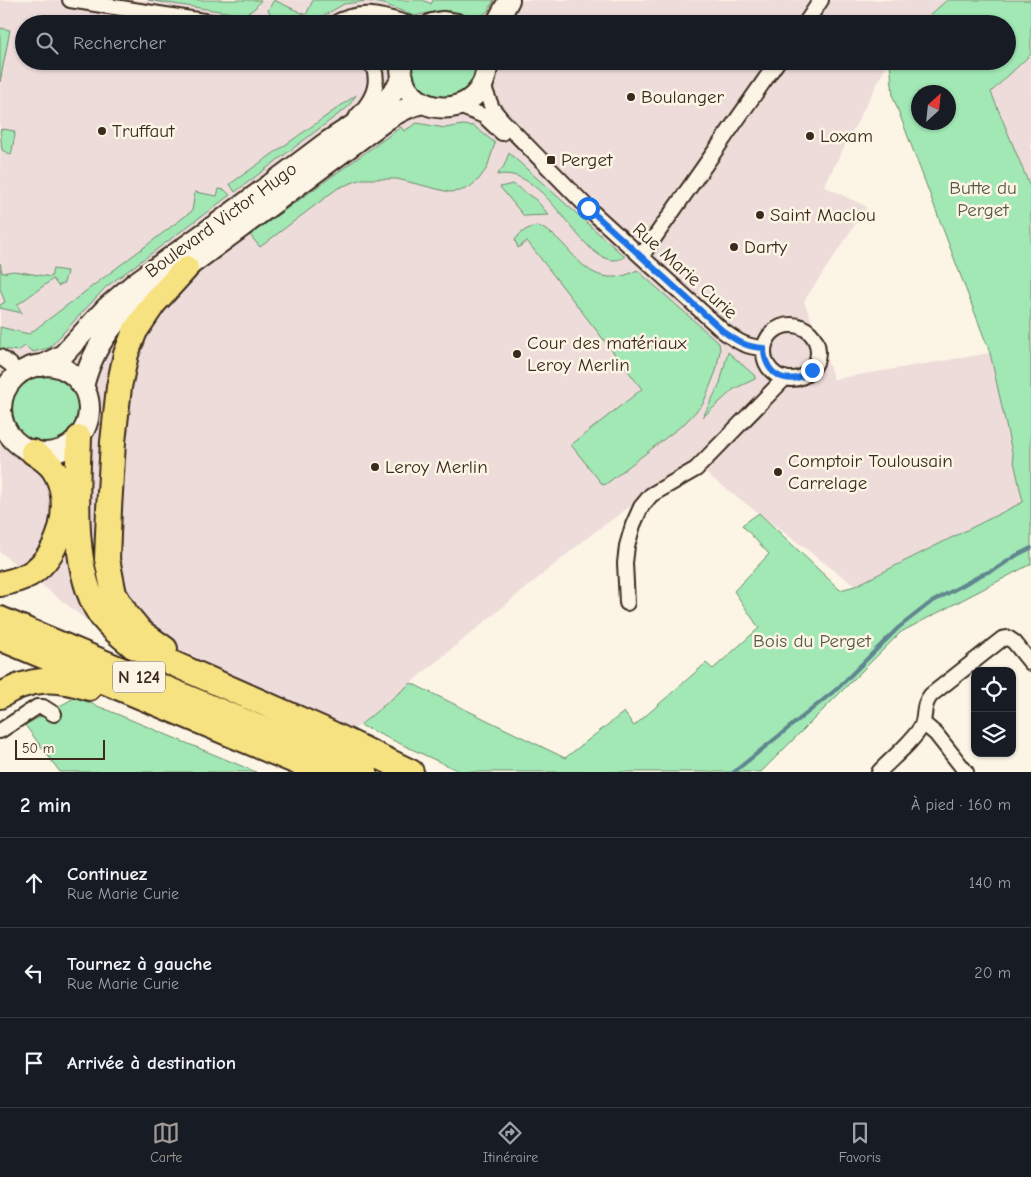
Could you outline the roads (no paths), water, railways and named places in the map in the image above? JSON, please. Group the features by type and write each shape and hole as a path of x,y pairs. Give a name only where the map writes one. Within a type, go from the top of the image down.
{"highway":[{"path":"186,268 154,303 135,331 126,354 119,387 113,442 107,559 114,594 126,614 141,632 208,678"},
{"path":"79,438 79,538 82,565 92,600 101,616 115,631 133,646 374,753 411,772"},
{"path":"0,584 30,574 44,560 56,544 64,510 60,481 53,468 17,446"},
{"name":"N 124","path":"0,619 366,772"},
{"name":"N 124","path":"0,638 321,772"},
{"path":"0,696 26,684 46,680 64,681 170,717 203,723"}],"main road":[{"name":"Boulevard Victor Hugo","path":"41,366 63,355 106,308 135,283 336,136 385,104 392,96 402,70"},
{"path":"402,70 410,92 423,103 441,108 459,106 476,95 486,77 486,70"},
{"name":"Boulevard Victor Hugo","path":"83,387 94,354 112,325 130,307 161,283 186,268 386,120 401,110 423,103"},
{"path":"41,366 58,367 65,370 78,380 83,387 88,402 88,419 85,429 79,438 62,450 52,453 17,446 4,424 1,412 1,402 12,381 19,374 30,368 41,366"}],"street":[{"path":"70,0 115,4 174,15"},
{"path":"811,15 822,0"},
{"path":"354,15 376,15"},
{"path":"336,136 365,109 374,94 376,81 374,70"},
{"path":"638,253 645,251 772,70"},
{"name":"Rue Marie Curie","path":"483,84 492,108 501,119 588,208 723,331 739,343 753,348 764,348"},
{"name":"Rue Marie Curie","path":"459,106 484,116 529,160 588,208"},
{"path":"789,325 804,329 815,340 818,356 812,370 798,378 785,378 770,369 764,356 764,348 772,333 781,327 789,325"},
{"path":"0,357 19,374"},
{"path":"627,603 625,563 627,546 641,507 651,495 696,469 785,378"},
{"path":"879,772 913,737 922,723 925,705 931,695 1002,639 1008,638 1012,640 1031,663"},
{"path":"0,730 37,707 43,707 54,714"},
{"path":"922,723 936,734 966,772"}],"waterway":[{"path":"734,772 838,688 898,628 930,603 983,574 996,569 1031,548"}],"place":[{"name":"Boulanger","path":"631,97"},
{"name":"Truffaut","path":"102,131"},
{"name":"Loxam","path":"810,136"},
{"name":"Perget","path":"551,160"},
{"name":"Saint Maclou","path":"760,215"},
{"name":"Darty","path":"734,247"},
{"name":"Cour des matériaux Leroy Merlin","path":"517,354"},
{"name":"Leroy Merlin","path":"375,467"},
{"name":"Comptoir Toulousain Carrelage","path":"778,472"}],"park label":[{"name":"Butte du Perget","path":"983,199"},
{"name":"Bois du Perget","path":"812,641"}]}
